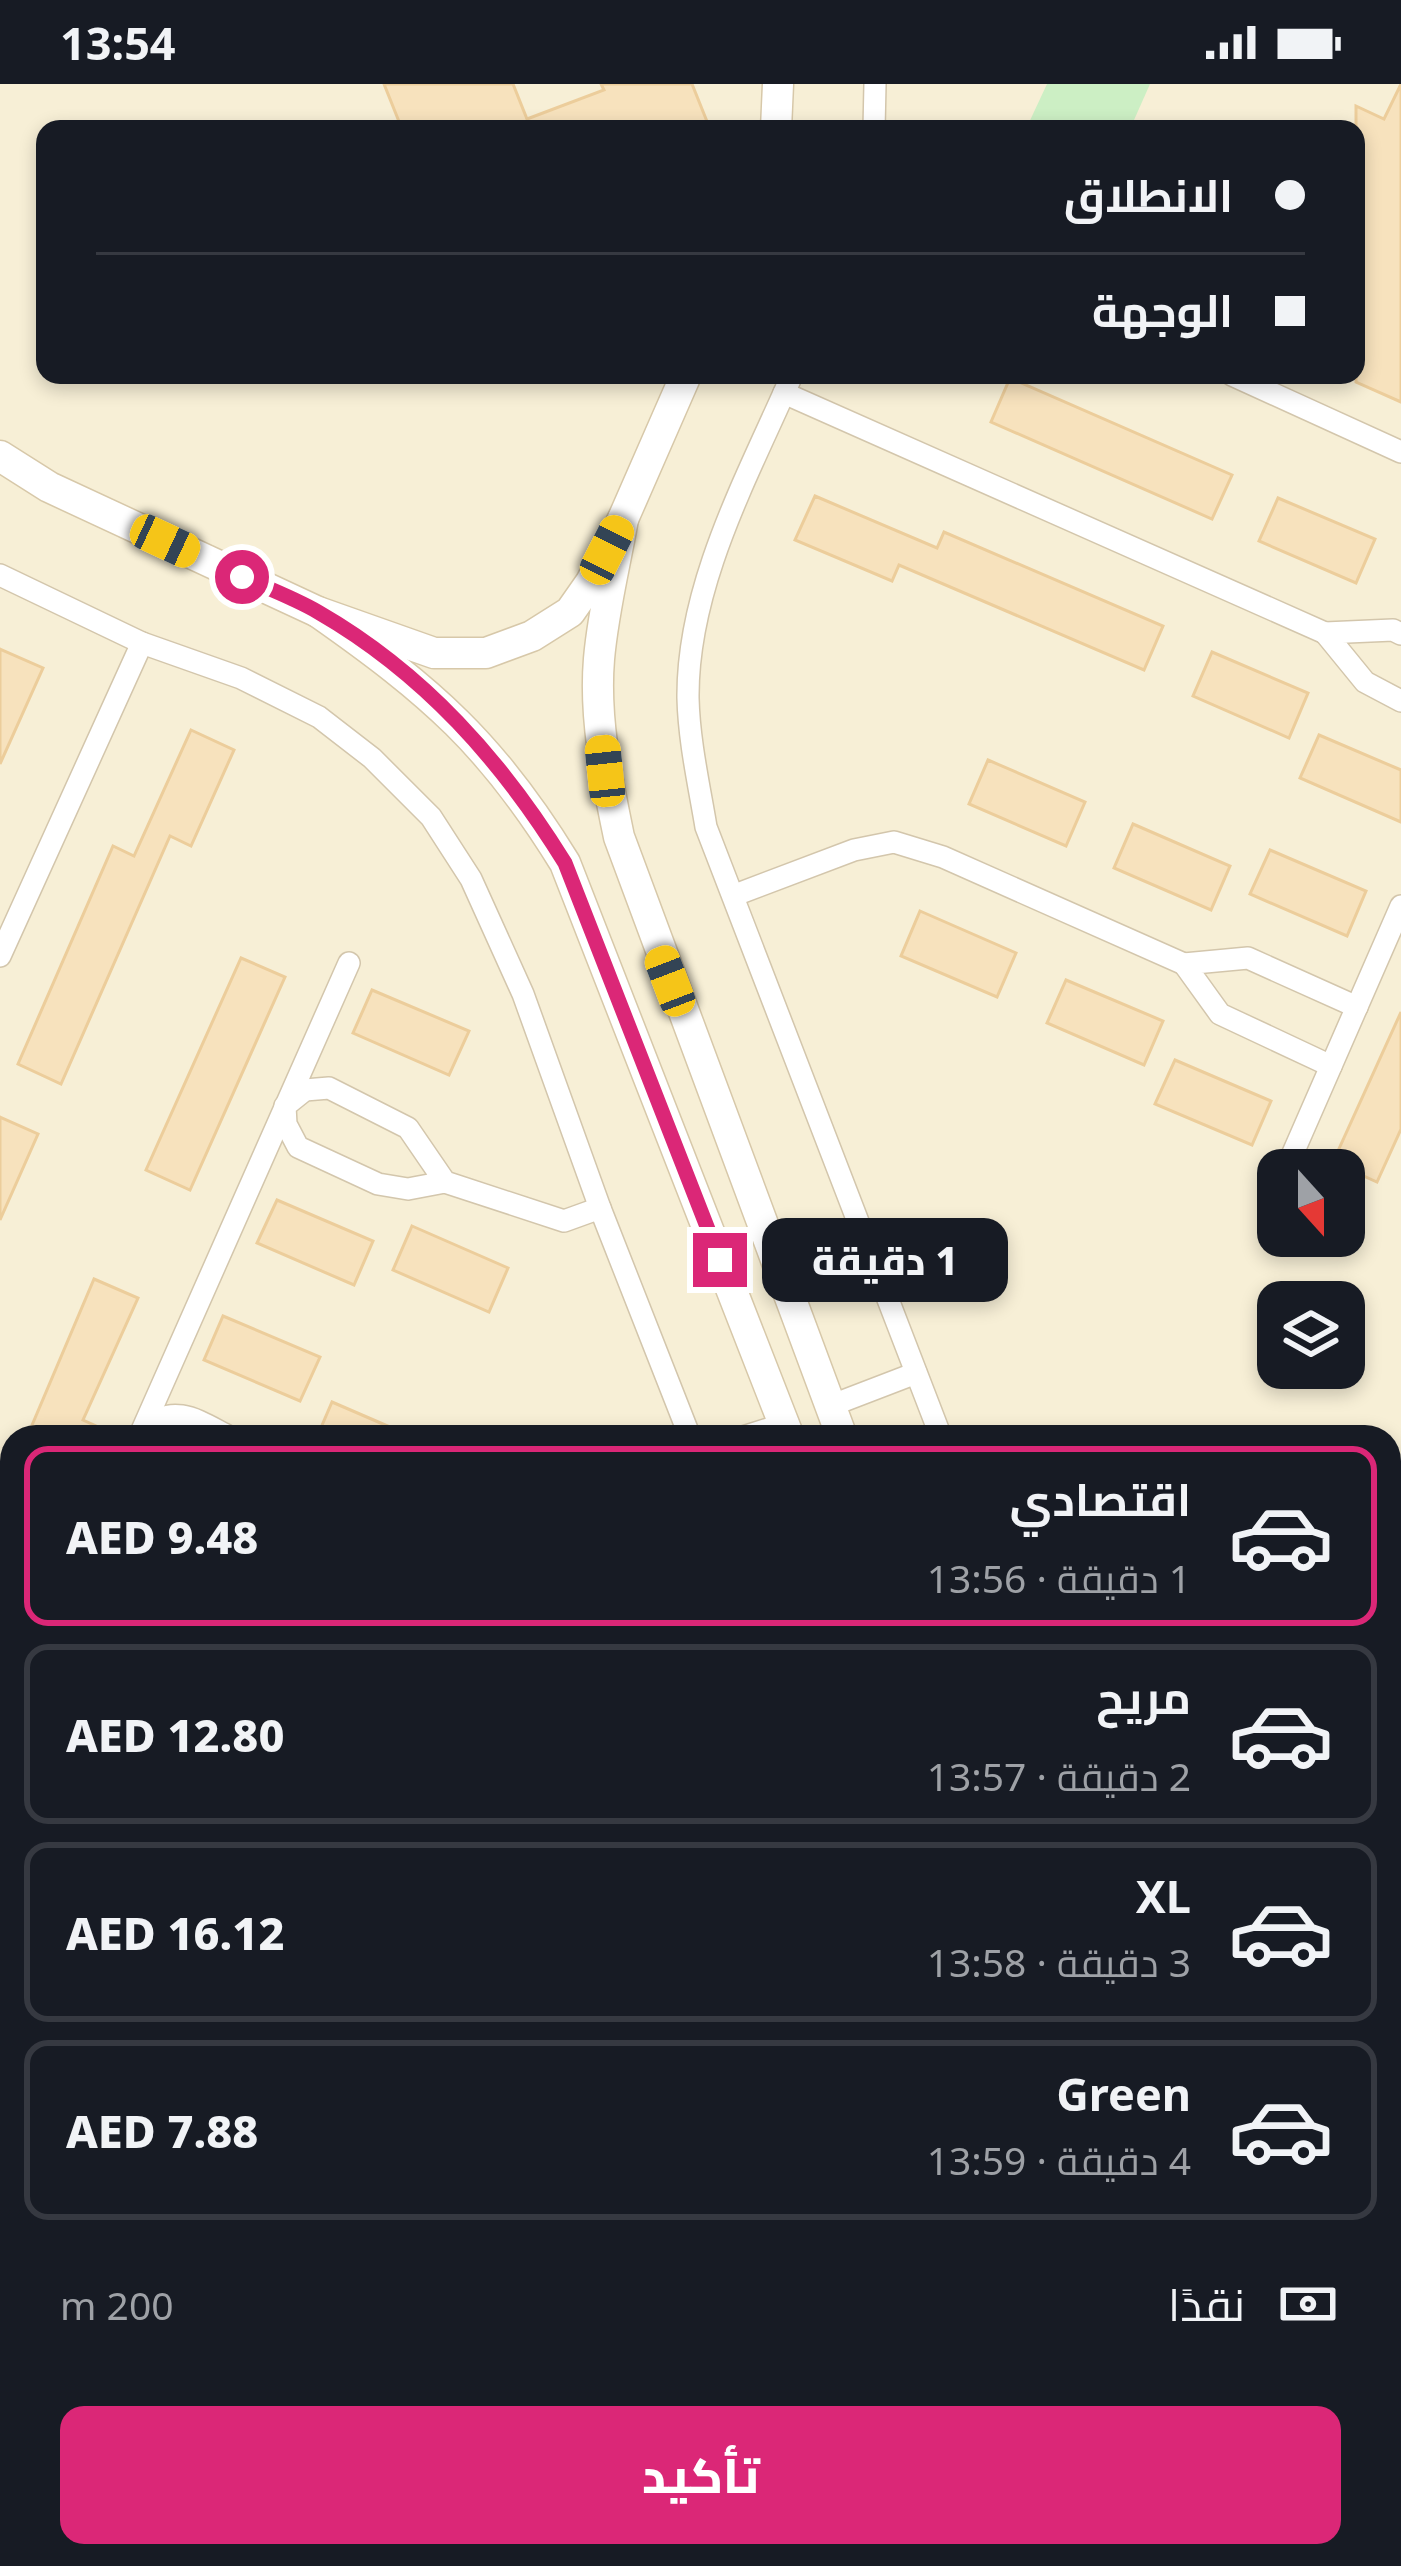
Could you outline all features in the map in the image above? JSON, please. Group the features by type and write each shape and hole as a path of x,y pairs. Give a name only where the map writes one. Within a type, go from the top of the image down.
{"main road":[{"path":"776,120 778,84"},
{"path":"0,456 49,487 318,612 434,653 486,653 532,636 570,612 623,519 682,384"},
{"path":"623,519 599,676 605,771 619,837 837,1425"},
{"path":"318,612 399,669 474,736 534,813 565,863 785,1425"}],"street":[{"path":"874,120 875,84"},
{"path":"936,1425 706,826 694,755 688,697 696,616 727,525 788,384 1325,633 1365,682 1401,701"},
{"path":"1252,384 1401,452"},
{"path":"0,575 142,643 241,679 319,717 372,758 431,817 471,880 523,994 685,1425"},
{"path":"1325,633 1393,630 1401,634"},
{"path":"0,956 142,643"},
{"path":"735,896 854,850 894,842 943,857 1184,964 1248,958 1357,1007"},
{"path":"1295,1149 1401,906"},
{"path":"145,1425 349,963"},
{"path":"1184,964 1220,1014 1331,1066"},
{"path":"285,1106 305,1090 329,1088 408,1128 445,1182"},
{"path":"285,1106 286,1124 298,1147 377,1184 408,1189 445,1182 564,1221 600,1208"},
{"path":"830,1406 916,1373"},
{"path":"150,1425 159,1415 184,1414 206,1425"}],"shaded area":[{"path":"0,84 1401,84 1401,1425 0,1425"}],"green space":[{"path":"1047,84 1150,84 1134,120 1030,120"}],"building":[{"path":"384,84 513,84 527,119 604,90 601,84 692,84 706,120 398,120"},
{"path":"1401,84 1401,402 1360,384 1365,384 1365,120 1356,120 1356,106 1384,119"},
{"path":"1007,384 1024,384 1232,475 1212,519 991,422"},
{"path":"815,496 937,548 944,532 1163,626 1144,670 899,565 892,581 795,540"},
{"path":"1278,498 1375,539 1356,583 1259,541"},
{"path":"0,649 43,668 0,764"},
{"path":"1212,652 1308,693 1289,738 1193,696"},
{"path":"191,730 234,750 191,846 170,836 61,1084 18,1064 113,846 134,856"},
{"path":"1319,735 1401,770 1401,822 1300,778"},
{"path":"988,760 1085,802 1066,846 969,804"},
{"path":"1133,824 1230,866 1211,910 1114,868"},
{"path":"1270,850 1366,891 1347,936 1250,894"},
{"path":"920,911 1016,953 997,997 901,956"},
{"path":"241,958 285,977 190,1190 146,1170"},
{"path":"1066,980 1163,1021 1144,1065 1047,1023"},
{"path":"372,990 469,1031 449,1075 353,1033"},
{"path":"1401,1012 1401,1129 1377,1182 1365,1177 1365,1149 1339,1149"},
{"path":"1175,1060 1271,1101 1252,1145 1155,1104"},
{"path":"0,1117 38,1134 0,1220"},
{"path":"277,1200 373,1241 354,1285 257,1243"},
{"path":"412,1226 508,1268 489,1312 393,1270"},
{"path":"94,1279 138,1298 83,1420 94,1425 32,1425"},
{"path":"223,1316 320,1357 300,1401 204,1360"},
{"path":"332,1402 385,1425 322,1425"}],"route":[{"path":"242,577 318,612 399,669 474,736 534,813 565,863 720,1260"}]}
